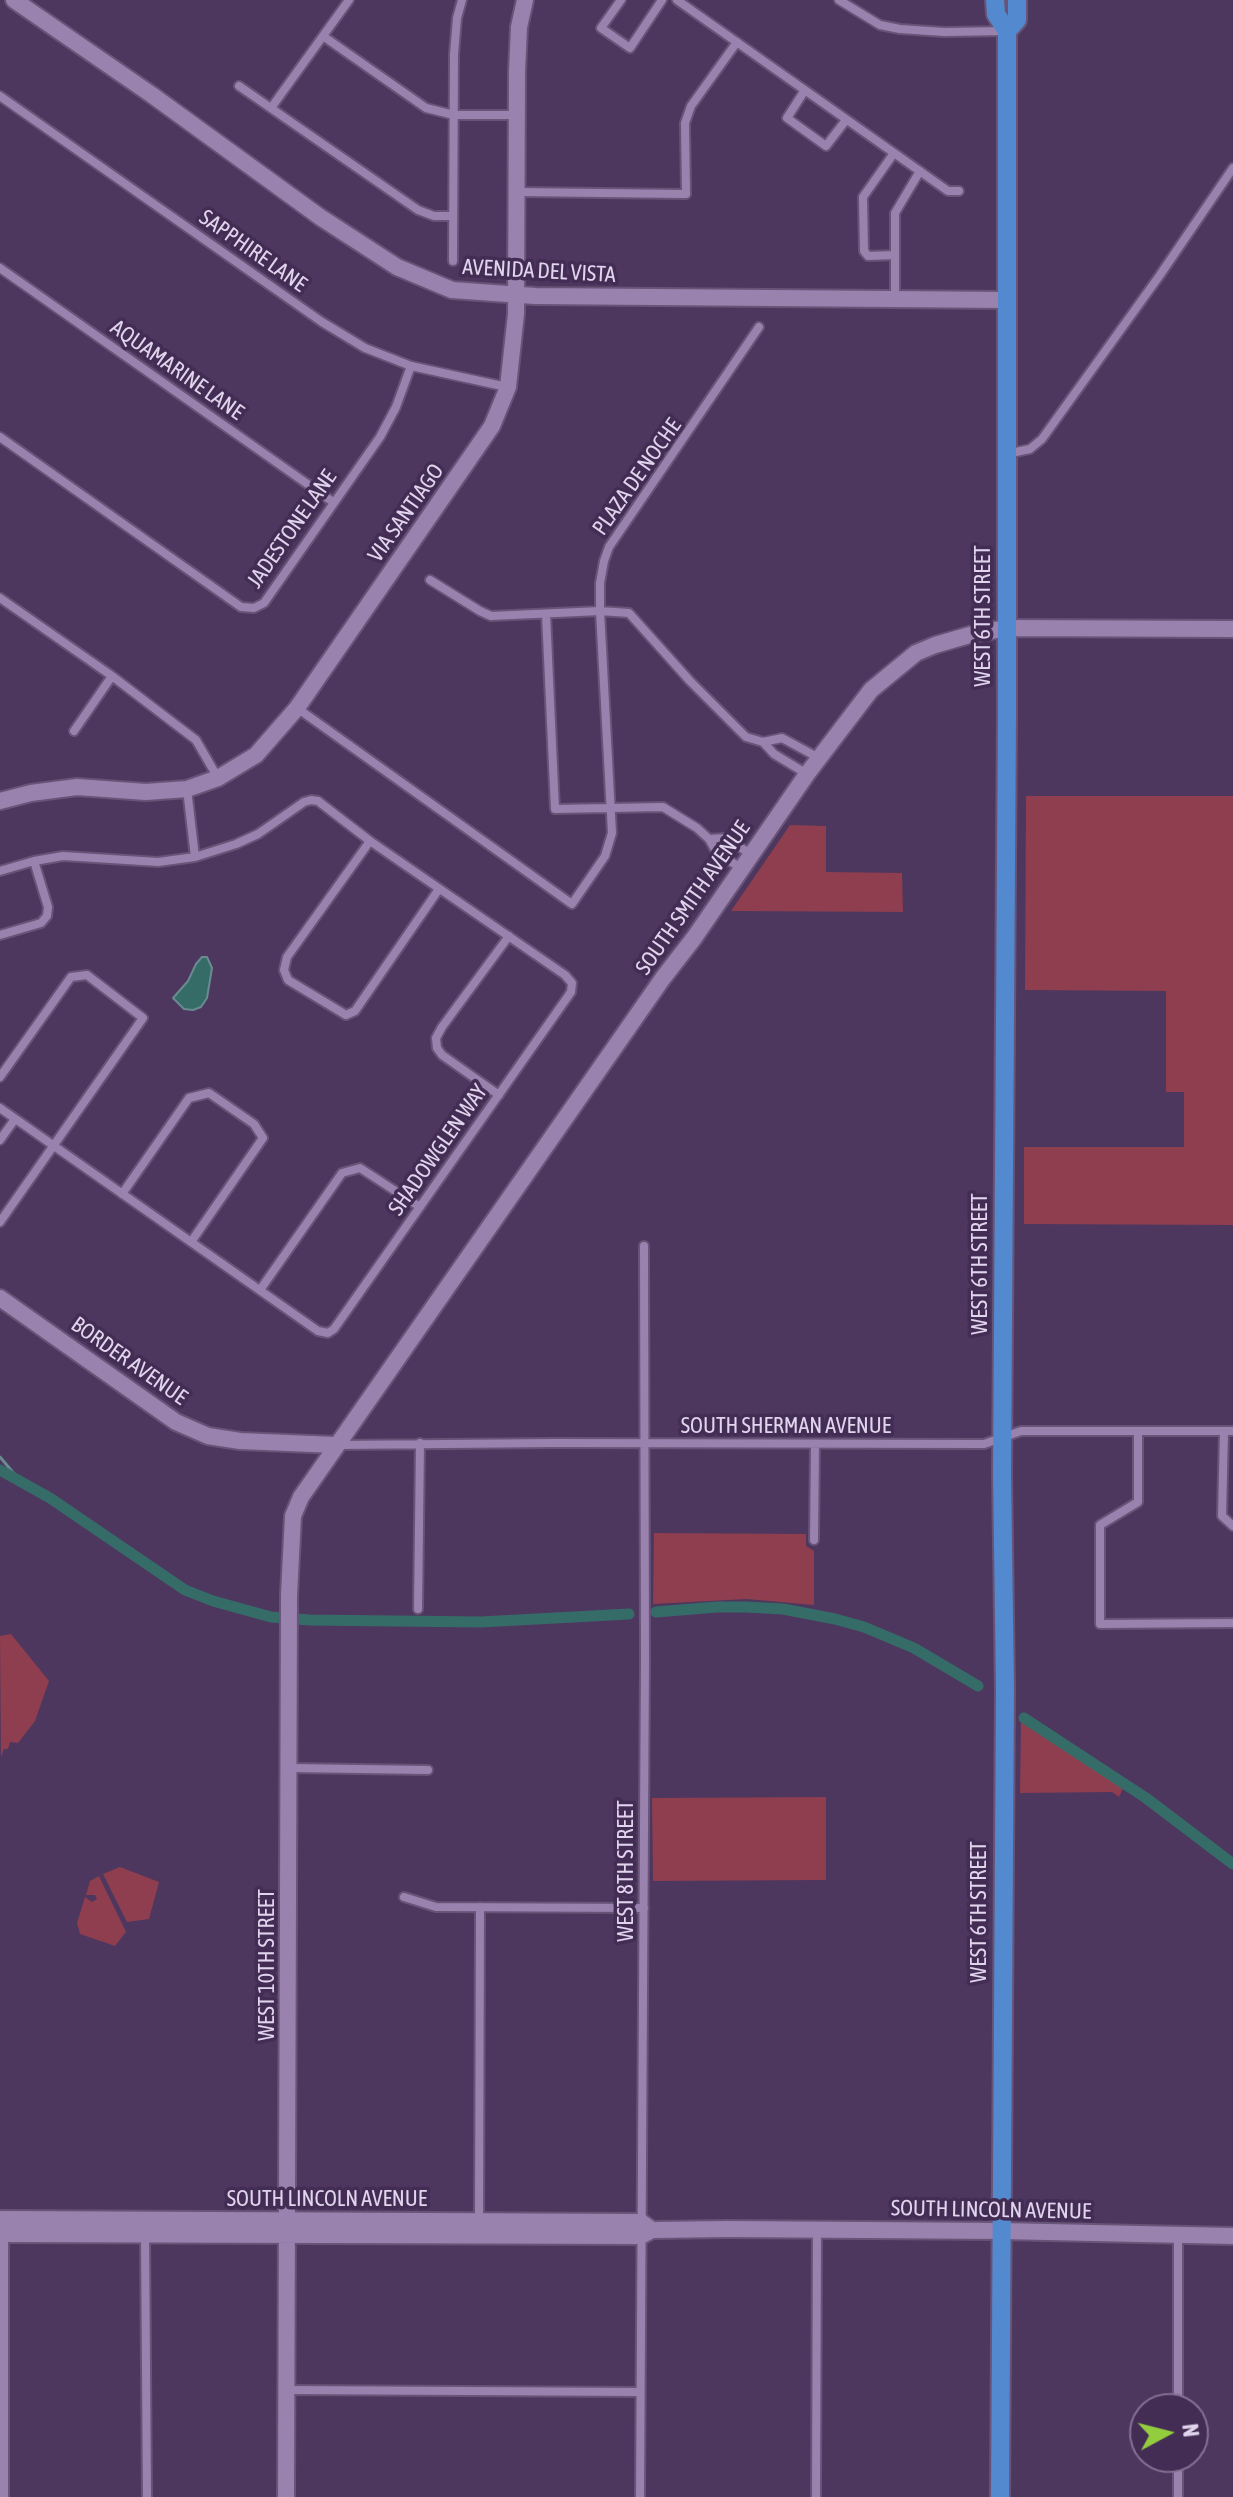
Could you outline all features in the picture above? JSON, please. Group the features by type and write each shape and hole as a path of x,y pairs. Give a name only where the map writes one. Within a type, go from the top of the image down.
{"main road":[{"name":"AVENIDA DEL VISTA","path":"14,0 320,217 397,267 452,290 516,295 1007,300"},
{"name":"VIA SANTIAGO","path":"0,801 77,787 146,792 187,789 218,778 256,755 297,708 492,426 508,387 516,314 516,115 519,27 525,0"},
{"name":"WEST 6TH STREET","path":"995,0 996,14 1007,31 1005,1689 1000,2497"},
{"name":"WEST 6TH STREET","path":"1007,31 1017,20 1017,0"},
{"name":"SOUTH SMITH AVENUE","path":"336,1445 807,774 871,690 916,653 955,638 1007,628 1233,629"},
{"name":"BORDER AVENUE","path":"0,1298 176,1422 208,1436 240,1441 336,1445"},
{"name":"WEST 10TH STREET","path":"286,2497 290,1542 293,1516 301,1497 336,1445"},
{"name":"SOUTH LINCOLN AVENUE","path":"1,2229 145,2234 288,2229"},
{"name":"SOUTH LINCOLN AVENUE","path":"1,2229 1001,2231 1233,2236"}],"street":[{"path":"271,108 349,0"},
{"path":"453,261 454,54 462,0"},
{"path":"621,0 601,28 630,48 662,0"},
{"path":"677,0 948,191 959,191"},
{"path":"839,0 880,25 900,29 1007,31"},
{"path":"323,36 426,108 454,115 516,115"},
{"path":"516,192 686,194 685,123 691,106 737,42"},
{"path":"239,86 418,210 434,216 453,216"},
{"path":"805,90 787,118 826,146 846,120"},
{"name":"SAPPHIRE LANE","path":"0,96 322,322 365,348 411,366 508,387"},
{"path":"894,153 863,197 864,251 868,256 895,255"},
{"path":"1006,454 1030,449 1042,439 1233,168"},
{"path":"895,299 895,213 920,171"},
{"name":"AQUAMARINE LANE","path":"0,268 333,502"},
{"name":"PLAZA DE NOCHE","path":"297,708 572,904 605,856 612,833 600,611 600,583 609,547 759,327"},
{"name":"JADESTONE LANE","path":"0,437 241,607 254,608 264,603 380,437 396,407 411,366"},
{"path":"430,580 491,616 600,611 629,613 746,737 763,742 782,738 819,758"},
{"path":"0,598 112,676 196,740 218,778"},
{"path":"546,614 555,809 663,807 697,828 709,839 717,853 746,861"},
{"path":"74,731 112,676"},
{"path":"763,742 774,754 807,774"},
{"path":"187,789 195,857"},
{"path":"0,871 63,856 158,862 195,857 224,849 258,834 304,802 318,801 370,841 509,936 436,1038 442,1055 499,1095"},
{"path":"709,839 725,838 746,861"},
{"path":"370,841 287,957 284,970 288,980 346,1015 355,1011 439,889"},
{"path":"0,935 41,923 47,916 48,907 34,861"},
{"name":"SHADOWGLEN WAY","path":"260,1290 318,1331 328,1333 334,1329 499,1095 571,992 572,983 509,936"},
{"path":"0,1077 71,977 87,975 143,1018 0,1222"},
{"path":"122,1194 189,1098 209,1093 254,1124 263,1138 191,1242"},
{"path":"0,1108 260,1290 342,1173 360,1168 420,1207"},
{"path":"0,1140 15,1119"},
{"name":"WEST 8TH STREET","path":"640,2497 645,2229 644,1246"},
{"name":"SOUTH SHERMAN AVENUE","path":"336,1445 984,1444 1021,1431 1229,1431"},
{"path":"1138,1431 1138,1502 1100,1525 1100,1624 1233,1623"},
{"path":"1229,1431 1222,1516 1233,1526"},
{"path":"418,1609 420,1443"},
{"path":"814,1540 815,1444"},
{"path":"290,1768 428,1770"},
{"path":"404,1897 436,1907 644,1908"},
{"path":"479,2229 480,1907"},
{"path":"1,2229 4,2497"},
{"path":"816,2497 817,2230"},
{"path":"145,2234 147,2497"},
{"path":"1178,2236 1178,2393"},
{"path":"287,2390 640,2392"},
{"path":"1178,2473 1178,2497"}],"shaded area":[{"path":"1026,796 1233,796 1233,1225 1024,1224 1024,1147 1184,1147 1184,1092 1166,1092 1166,991 1025,990"},
{"path":"790,825 826,826 826,872 902,873 903,912 731,911"},
{"path":"202,957 207,957 212,968 207,998 201,1007 184,1009 173,998 188,981"},
{"path":"654,1533 806,1534 806,1546 814,1551 814,1605 747,1599 653,1604"},
{"path":"11,1634 49,1681 35,1721 18,1743 10,1742 1,1757 0,1636"},
{"path":"1021,1719 1123,1788 1119,1797 1112,1792 1020,1793"},
{"path":"826,1797 826,1880 653,1881 652,1798"},
{"path":"120,1867 159,1882 149,1919 127,1922 103,1874"},
{"path":"99,1876 126,1932 115,1946 80,1934 77,1923 85,1897 92,1902 97,1899 95,1895 86,1895 90,1881"}],"waterway":[{"path":"0,1457 21,1482"},
{"path":"0,1470 50,1498 185,1590 271,1617 481,1622 629,1614"},
{"path":"656,1612 746,1607 783,1609 835,1619 864,1627 914,1648 978,1686"},
{"path":"1024,1718 1146,1798 1233,1864"}]}
